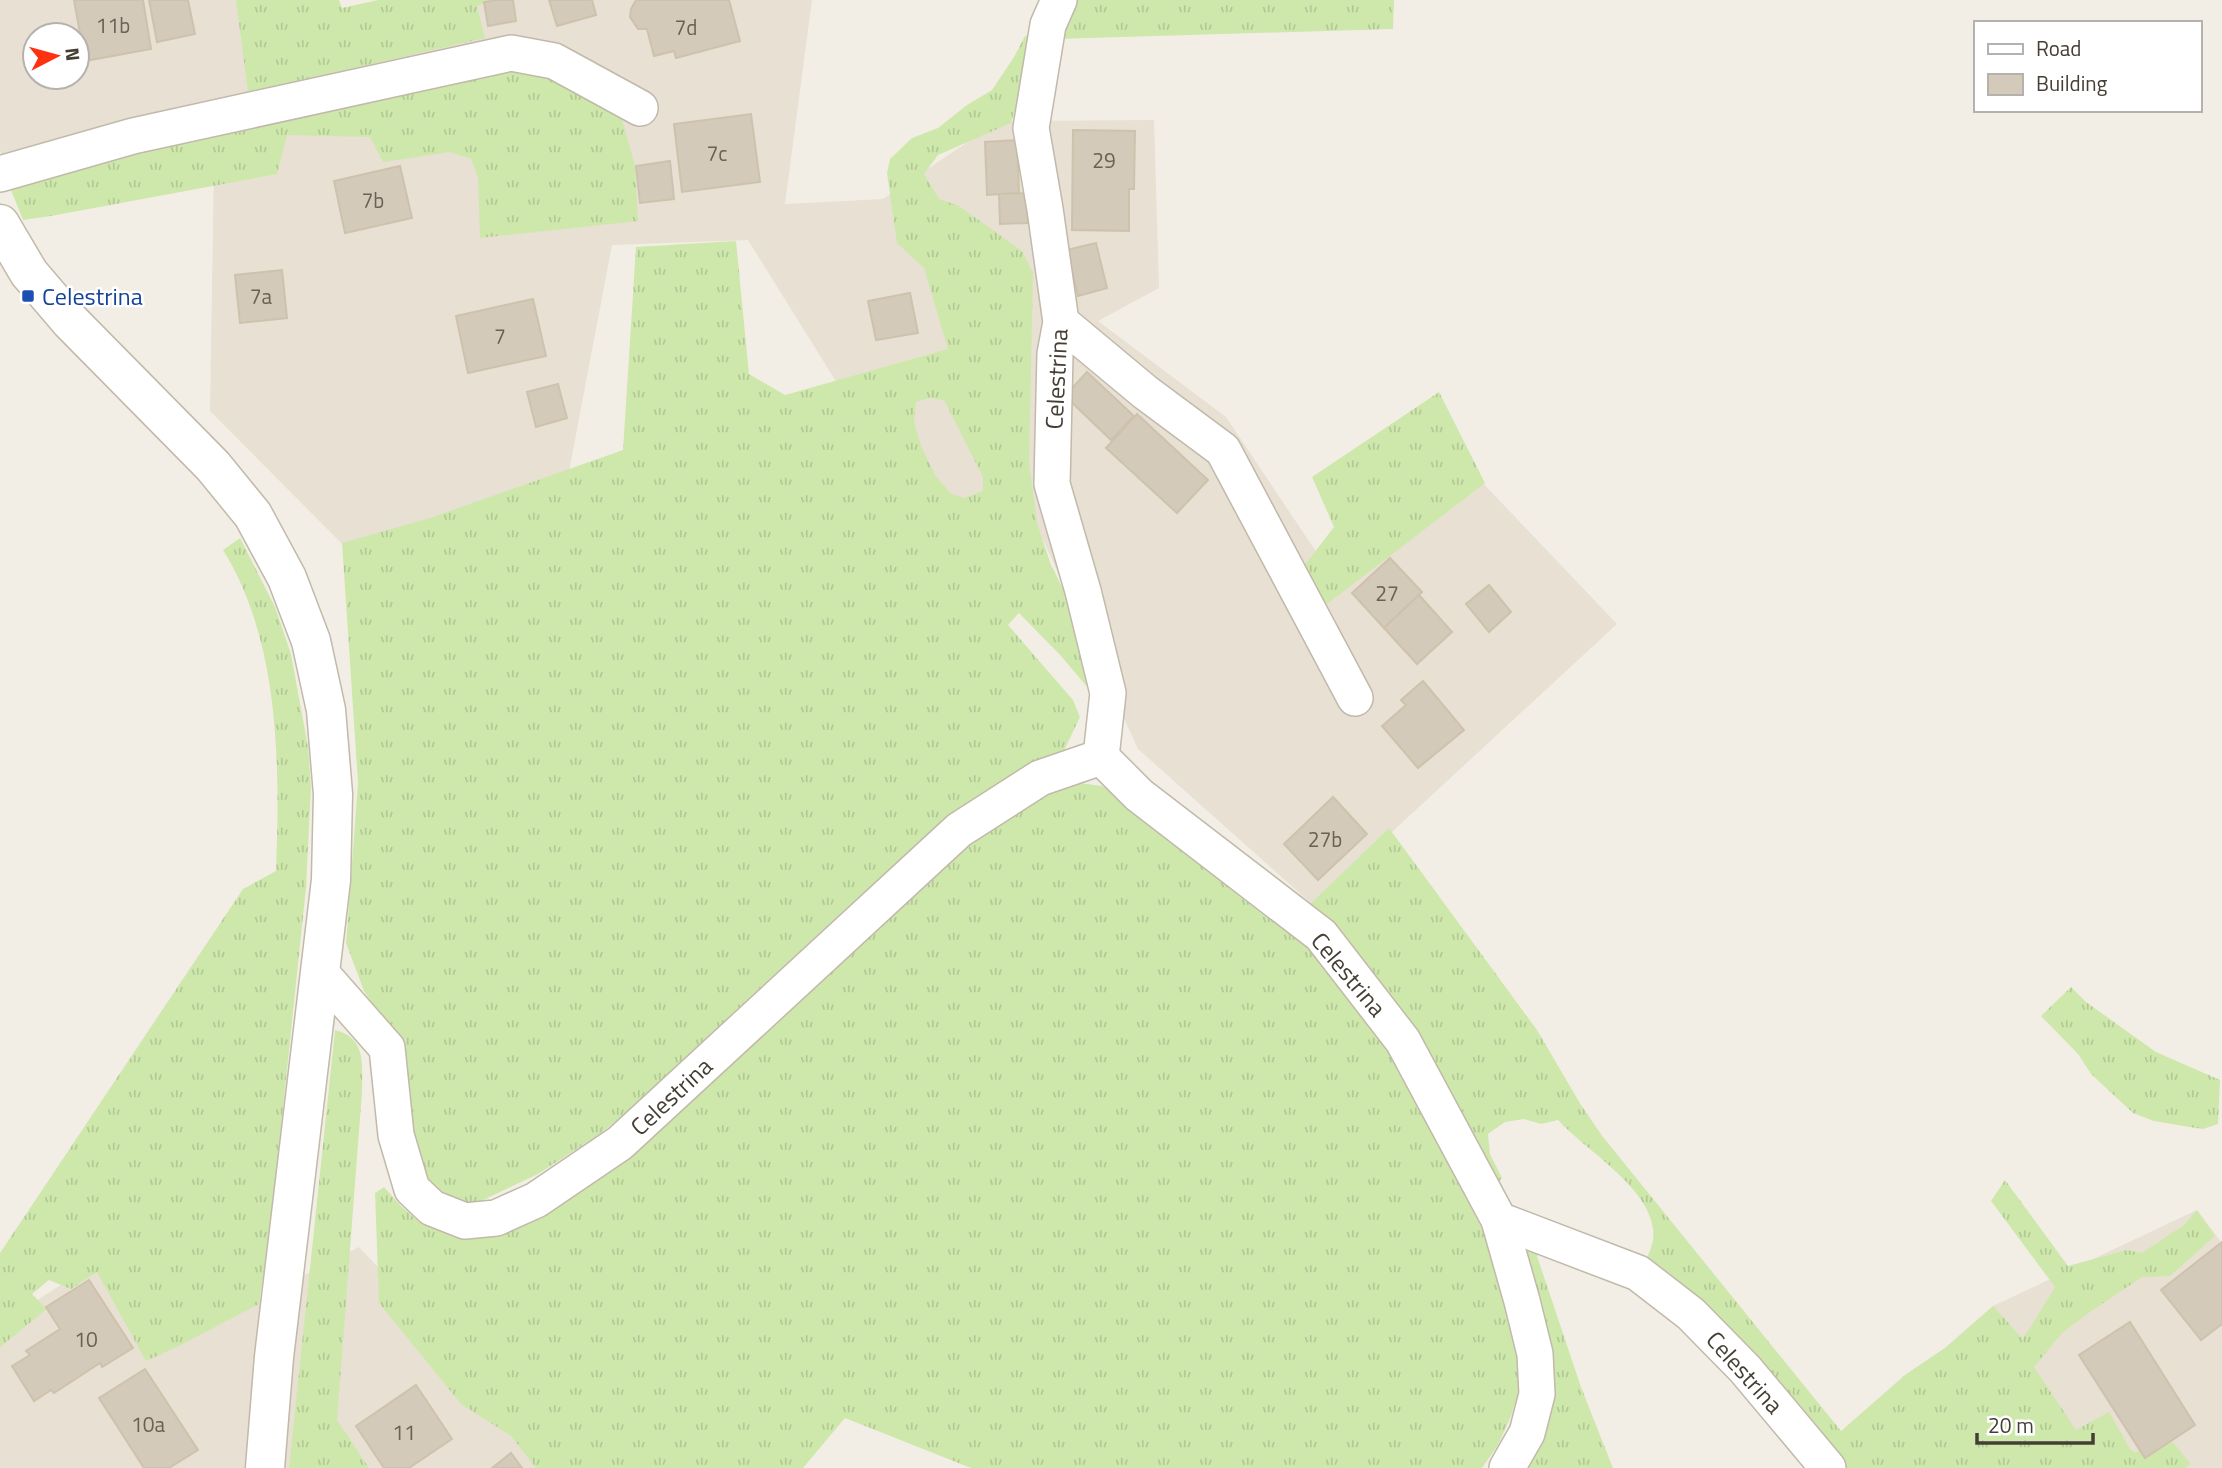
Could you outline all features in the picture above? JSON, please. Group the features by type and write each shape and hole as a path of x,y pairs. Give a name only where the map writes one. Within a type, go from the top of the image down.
{"street":[{"name":"Celestrina","path":"1059,0 1048,25 1031,128 1060,322 1055,354 1052,484 1083,591 1108,693 1101,757"},
{"path":"0,174 132,136 511,53 554,61 640,108"},
{"path":"0,224 29,273 70,321 213,466 253,515 287,578 311,641 327,722 333,794 331,880 284,1264 265,1468"},
{"path":"1060,322 1145,392 1223,450 1355,698"},
{"name":"Celestrina","path":"321,973 387,1048 396,1135 412,1189 432,1208 465,1221 495,1218 536,1200 620,1143 959,830 1040,778 1101,757"},
{"name":"Celestrina","path":"1101,757 1139,796 1321,935 1404,1041 1499,1220 1535,1354 1537,1394 1527,1433 1507,1468"},
{"name":"Celestrina","path":"1499,1220 1638,1273 1691,1314 1736,1360 1828,1468"}],"shaded area":[{"path":"0,0 259,0 271,69 448,0 812,0 785,204 883,199 999,121 1154,120 1159,288 1098,321 1226,417 1335,580 1479,479 1617,624 1313,905 1138,749 1024,498 933,537 748,240 612,245 567,482 353,555 210,411 215,101 3,160 0,150"},
{"path":"2197,1210 2222,1243 2222,1468 1878,1468 1905,1375 1945,1348 1993,1306"},
{"path":"359,1247 565,1468 0,1468 0,1324 95,1263 152,1354"}],"green space":[{"path":"236,0 339,0 342,8 378,0 494,0 477,6 485,38 248,92"},
{"path":"1072,0 1394,0 1393,29 1057,39"},
{"path":"1040,33 1011,123 938,155 924,174 939,199 959,206 1022,251 1033,273 1029,463 1037,523 1051,565 1090,642 1094,695 1019,613 1008,625 1073,700 1080,717 1061,757 600,1134 538,1174 473,1205 435,1200 409,1174 386,1024 364,991 346,943 358,783 342,543 430,518 623,450 636,247 736,241 749,374 785,395 948,349 924,268 897,243 887,173 890,159 912,138 938,128 967,105 992,90 1025,36","holes":["929,398 944,400 983,477 983,491 964,498 950,493 935,475 921,446 914,422 916,402"]},
{"path":"538,64 596,89 622,120 635,165 638,221 480,238 478,177 471,159 450,152 383,162 370,137 287,135 277,174 23,220 9,185 30,173"},
{"path":"1439,392 1485,483 1318,611 1300,571 1334,527 1312,477"},
{"path":"240,538 275,607 291,654 308,747 311,787 306,888 270,1232 259,1304 146,1361 97,1272 71,1289 49,1280 32,1294 47,1309 0,1347 0,1253 243,889 276,871 276,747 266,664 256,624 242,586 223,550"},
{"path":"1079,783 1102,786 1130,803 1280,922 1322,962 1370,1021 1406,1078 1489,1243 1518,1342 1519,1391 1498,1445 1482,1468 971,1468 845,1418 803,1468 536,1468 511,1436 461,1404 379,1303 375,1193 384,1187 418,1221 450,1227 547,1194 996,814 1038,789"},
{"path":"1389,828 1537,1030 1603,1137 1841,1431 1905,1375 1945,1348 1993,1306 2023,1339 2055,1287 1991,1201 2005,1180 2068,1266 2127,1250 2142,1253 2184,1225 2197,1210 2215,1236 2170,1276 2142,1277 2090,1312 2063,1332 2034,1367 2076,1430 2109,1412 2135,1453 2167,1435 2190,1463 2186,1468 1841,1468 1643,1265 1653,1239 1649,1213 1628,1184 1558,1120 1541,1124 1524,1119 1505,1122 1488,1134 1490,1154 1502,1178 1491,1190 1300,914"},
{"path":"2071,987 2086,1002 2156,1052 2220,1080 2218,1124 2203,1129 2154,1121 2133,1113 2091,1074 2078,1054 2041,1016"},
{"path":"335,1030 353,1039 358,1046 362,1063 337,1420 369,1468 289,1468"},
{"path":"1546,1245 1537,1256 1581,1387 1613,1468 1501,1468 1523,1431 1510,1247"}],"building":[{"path":"74,0 143,0 151,49 91,60 91,21 78,21"},
{"path":"149,0 188,0 195,34 157,42"},
{"path":"513,0 516,21 488,26 484,2"},
{"path":"549,0 592,0 596,15 557,26"},
{"path":"636,0 729,0 740,41 676,58 674,51 654,56 647,29 638,29 630,17"},
{"path":"751,114 760,182 682,192 674,124"},
{"path":"1073,130 1135,131 1134,189 1129,189 1129,231 1072,230"},
{"path":"1017,140 1019,193 987,195 985,142"},
{"path":"670,161 674,199 640,203 636,166"},
{"path":"400,166 412,218 345,233 334,181"},
{"path":"1027,193 1028,223 1000,224 999,194"},
{"path":"1096,243 1107,288 1078,296 1067,250"},
{"path":"282,270 287,318 240,323 235,275"},
{"path":"910,293 918,333 876,340 868,301"},
{"path":"533,299 546,356 468,373 456,316"},
{"path":"1087,372 1134,416 1111,440 1065,396"},
{"path":"558,384 567,418 536,427 527,392"},
{"path":"1137,414 1208,480 1177,513 1106,448"},
{"path":"1390,558 1422,592 1384,628 1352,593"},
{"path":"1489,585 1511,612 1489,632 1466,604"},
{"path":"1419,595 1452,632 1417,664 1384,628"},
{"path":"1423,681 1464,730 1418,768 1382,726 1406,705 1401,700"},
{"path":"1333,797 1367,834 1318,880 1284,844"},
{"path":"2222,1242 2222,1324 2201,1340 2161,1290"},
{"path":"89,1280 133,1348 102,1367 100,1363 54,1393 51,1390 34,1401 12,1366 30,1355 26,1351 60,1329 46,1307"},
{"path":"2130,1322 2195,1425 2145,1458 2079,1355"},
{"path":"145,1369 198,1450 169,1468 144,1468 99,1398"},
{"path":"416,1385 452,1439 409,1468 384,1468 356,1426"},
{"path":"511,1453 522,1468 492,1468"}],"place":[{"name":"Celestrina","path":"28,296"}]}
